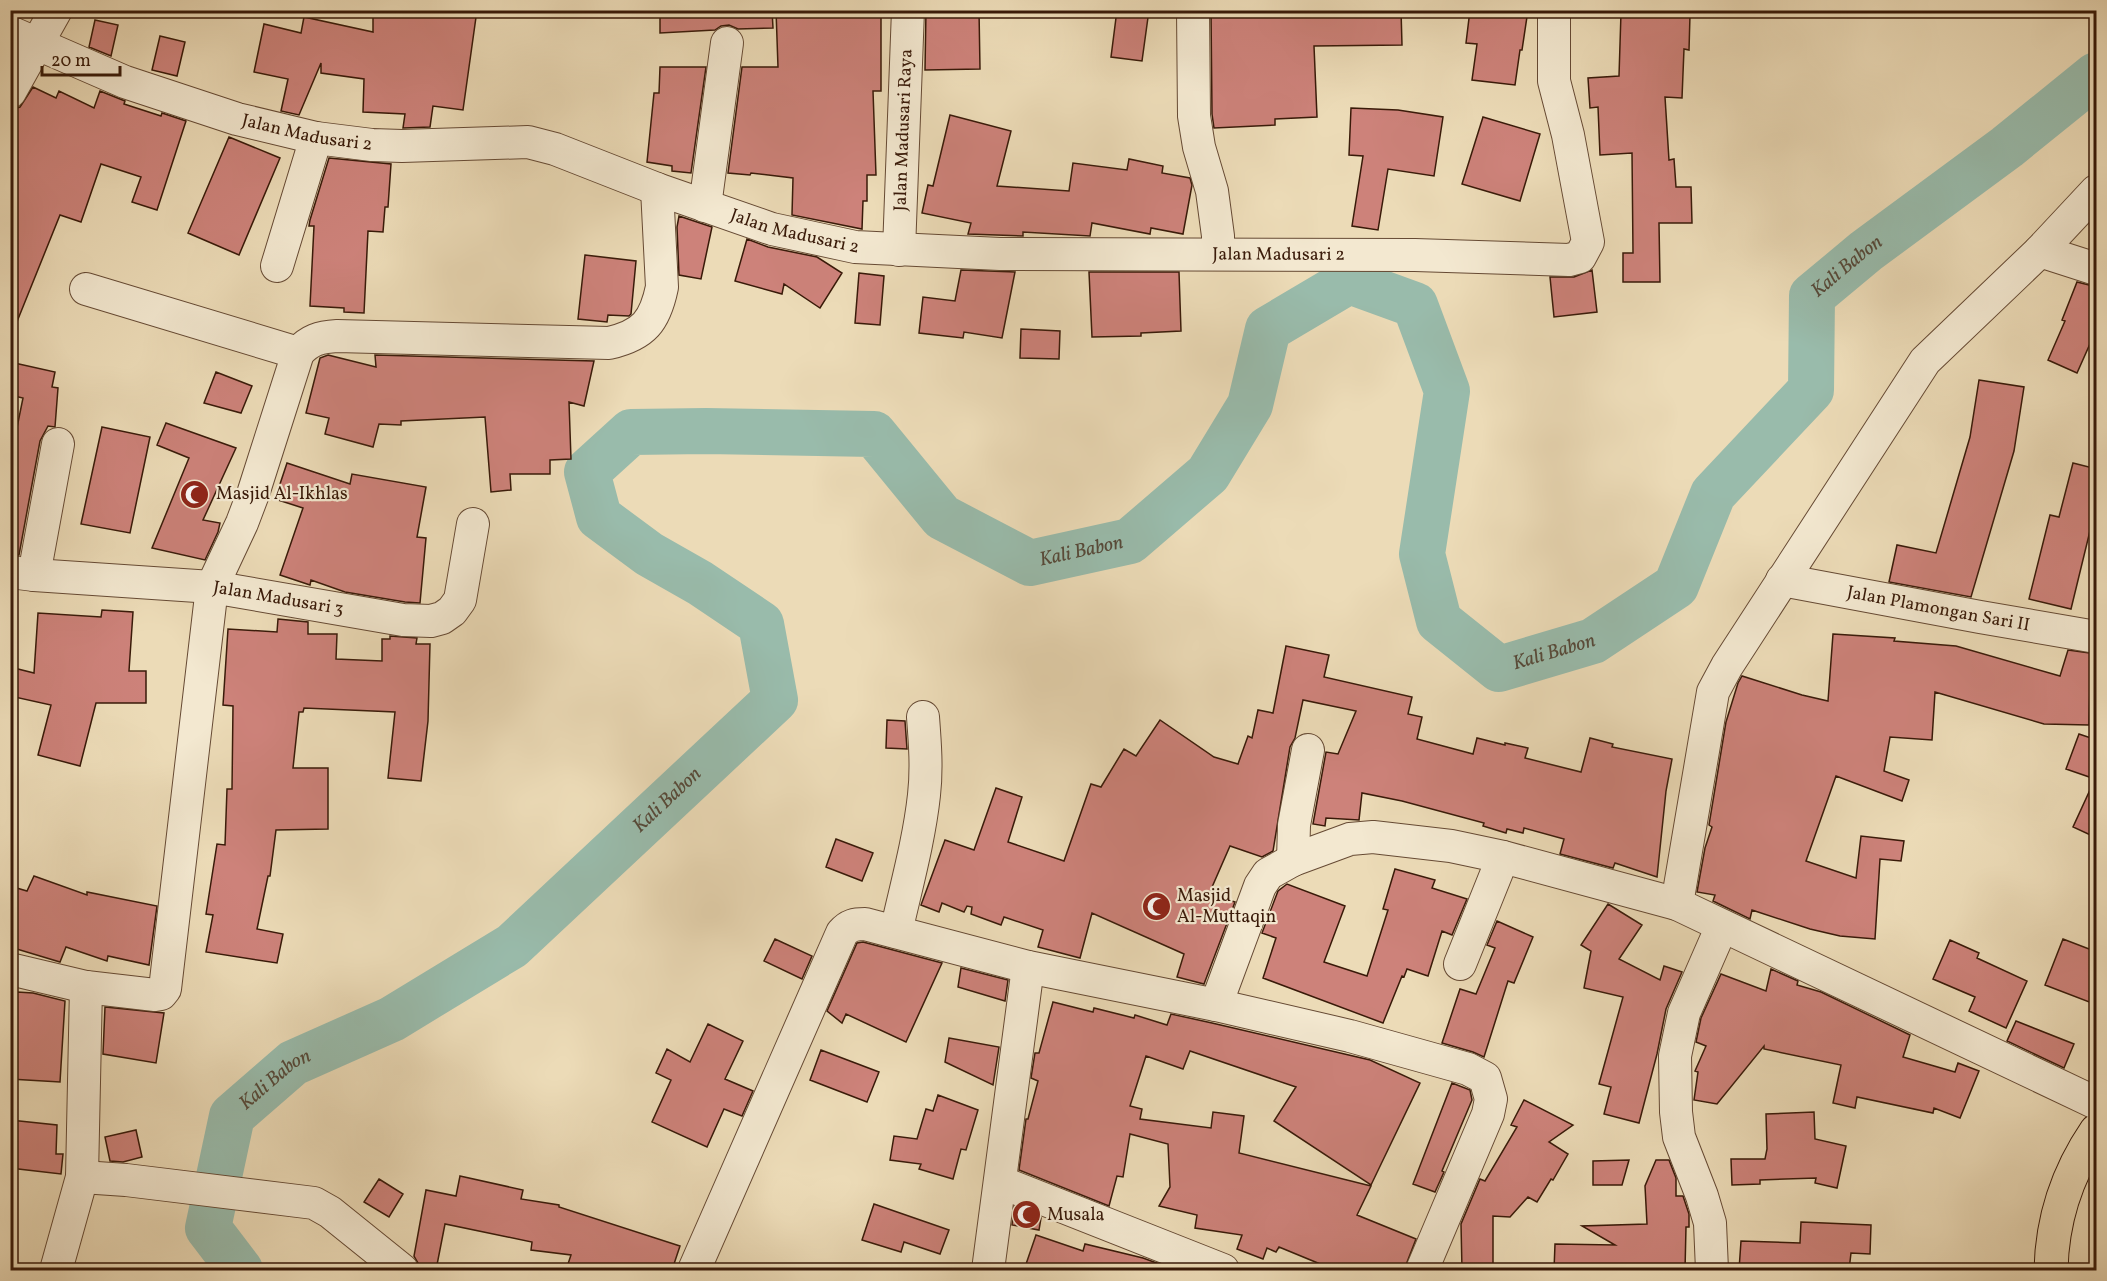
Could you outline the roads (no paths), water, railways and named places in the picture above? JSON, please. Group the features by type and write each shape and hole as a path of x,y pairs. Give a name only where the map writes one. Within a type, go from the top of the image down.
{"main road":[{"path":"2050,1270 2053,1236 2059,1210 2072,1174 2097,1131"}],"street":[{"path":"10,92 21,36 56,10"},
{"name":"Jalan Madusari Raya","path":"899,250 908,10"},
{"path":"1193,10 1194,116 1199,147 1212,192 1218,254"},
{"name":"Jalan Madusari 2","path":"21,36 125,82 237,119 316,138 372,145 528,142 555,149 657,189 772,229 855,248 999,254 1415,255 1569,260 1580,257 1588,242 1568,135 1554,81 1554,10"},
{"path":"705,206 727,43"},
{"path":"277,266 316,138"},
{"path":"10,969 86,987 161,994 165,989 168,980 212,587 253,494 297,353 304,345 318,337 337,336 609,343 626,339 639,332 650,322 659,303 662,287 657,189"},
{"path":"1677,904 1713,692 1727,666 1925,361 2040,251 2097,191"},
{"path":"2040,251 2097,269"},
{"path":"86,289 297,353"},
{"path":"22,573 58,444"},
{"name":"Jalan Madusari 3","path":"22,573 212,587 419,621 442,618 452,611 460,600 473,524"},
{"name":"Jalan Plamongan Sari II","path":"1782,580 2097,637"},
{"path":"896,932 923,802 926,762 923,717"},
{"path":"1293,860 1294,825 1308,750"},
{"path":"1216,1005 1260,886 1268,874 1293,860 1332,844 1350,839 1373,837 1451,846 1503,856 1677,904 2097,1103"},
{"path":"1460,964 1503,856"},
{"path":"694,1270 842,933 847,927 855,924 896,932 1028,967 1216,1005 1350,1036 1468,1069 1485,1077 1491,1099 1488,1114 1422,1270"},
{"path":"1712,1270 1710,1223 1679,1137 1676,1112 1676,1056 1684,1013 1722,926"},
{"path":"988,1270 1028,967"},
{"path":"56,1270 82,1177 86,987"},
{"path":"82,1177 126,1180 314,1203 330,1212 402,1270"},
{"path":"1000,1182 1223,1270"}],"waterway":[{"name":"Kali Babon","path":"240,1270 208,1228 232,1116 293,1063 392,1019 512,946 775,700 761,624 700,583 649,554 599,517 587,472 631,432 874,434 942,517 1030,563 1130,541 1208,474 1250,405 1268,329 1349,281 1415,305 1447,391 1422,554 1439,621 1499,669 1593,641 1676,586 1713,494 1811,390 1812,296 1866,251 2007,147 2096,75"}],"place":[{"name":"Masjid Al-Ikhlas","path":"195,494"},
{"name":"Masjid Al-Muttaqin","path":"1156,906"},
{"name":"Musala","path":"1026,1215"}]}
